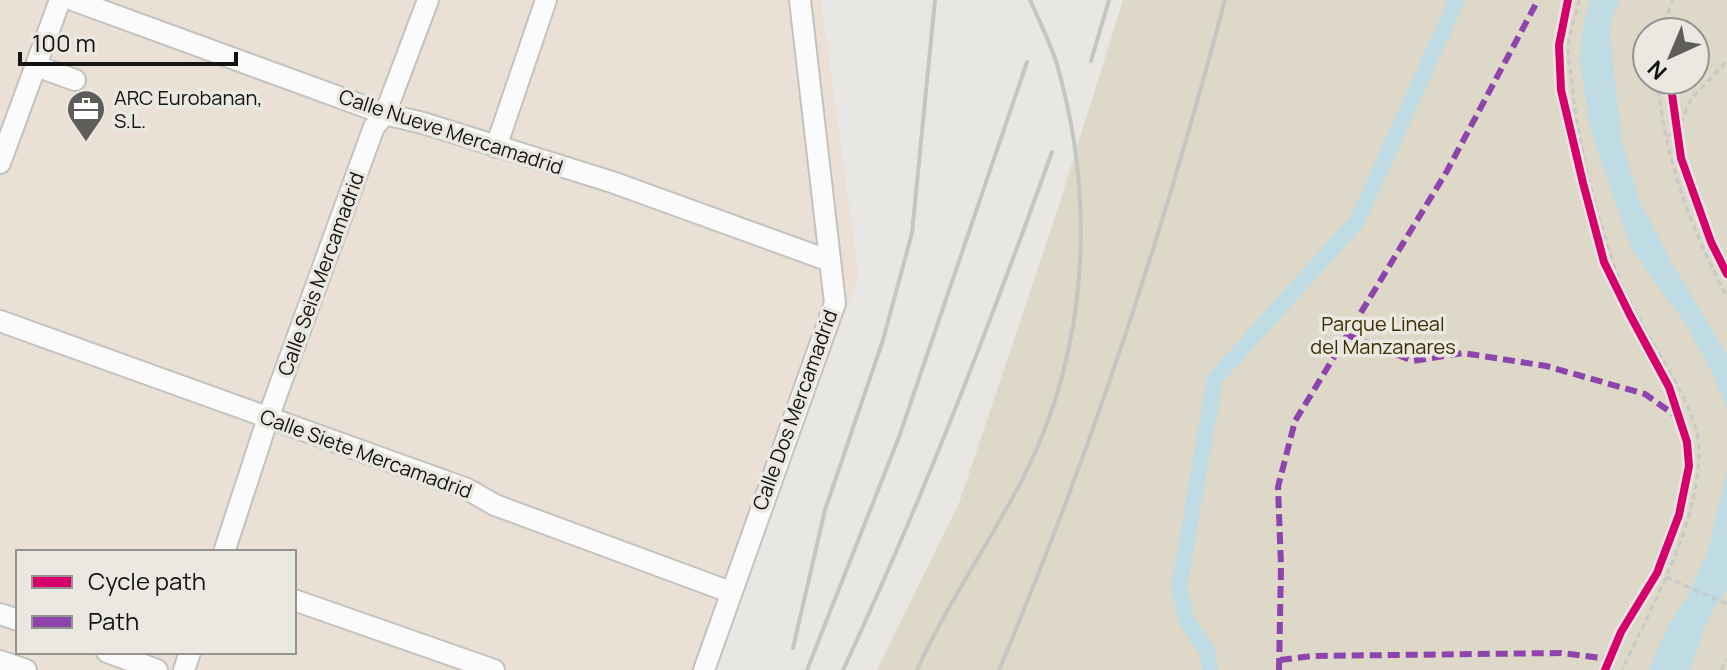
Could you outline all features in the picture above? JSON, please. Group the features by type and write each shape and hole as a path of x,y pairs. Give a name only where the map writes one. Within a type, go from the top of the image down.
{"lane":[{"path":"0,163 60,0"},
{"name":"Calle Nueve Mercamadrid","path":"73,0 385,114 612,182 830,261"},
{"name":"Calle Seis Mercamadrid","path":"225,550 268,418 374,127 385,114 428,0"},
{"path":"496,147 546,0"},
{"name":"Calle Dos Mercamadrid","path":"704,670 835,303 800,0"},
{"path":"36,66 75,80"},
{"name":"Calle Siete Mercamadrid","path":"0,321 467,489 495,505 730,592"},
{"path":"296,601 494,670"},
{"path":"113,654 157,670"},
{"path":"0,661 26,670"}],"path":[{"path":"1579,0 1568,48 1575,119 1597,202 1617,275 1676,379 1699,445 1698,479 1690,510 1622,670"},
{"path":"1561,75 1559,45 1565,15"},
{"path":"1667,136 1677,131 1691,99 1727,61"},
{"path":"1661,96 1680,191 1709,264 1727,297"},
{"path":"1673,105 1686,172"},
{"path":"1565,106 1604,262 1669,387 1676,408"},
{"path":"1706,228 1727,274"},
{"path":"1686,478 1688,454"},
{"path":"1673,530 1681,503"},
{"path":"1650,585 1661,575 1663,559"},
{"path":"1661,575 1727,604"},
{"path":"1721,670 1727,660"}],"shaded area":[{"path":"0,0 821,0 859,277 713,670 0,670"}],"green space":[{"name":"Parque Lineal del Manzanares","path":"1123,0 1727,0 1727,670 877,670 959,503 1058,208"}],"water":[{"path":"1590,0 1620,0 1609,25 1622,145 1641,204 1727,355 1727,408 1687,326 1632,250 1590,129 1580,60 1583,26"},
{"path":"1727,471 1727,589 1708,619 1690,670 1649,670 1669,624 1687,597 1708,552"}],"waterway":[{"path":"1210,670 1207,651 1187,621 1179,587 1215,379 1357,221 1457,0"}],"railway":[{"path":"793,648 825,510 883,340 912,233 935,0"},
{"path":"917,670 1025,474 1046,425 1062,375 1073,323 1080,270 1081,218 1077,165 1069,113 1056,61 1030,0"},
{"path":"1091,61 1109,0"},
{"path":"999,670 1065,506 1124,339 1177,170 1225,0"},
{"path":"807,670 899,437 1027,62"},
{"path":"843,670 954,413 1052,152"}],"marked path":[{"path":"1279,670 1281,566 1278,487 1295,421 1447,171 1538,0"},
{"path":"1347,335 1413,361 1463,353 1546,366 1645,394 1676,416"},
{"path":"1280,660 1311,656 1561,653 1610,659"}],"cycle path":[{"path":"1568,0 1559,45 1561,90 1583,183 1604,262 1669,387 1687,442 1689,466 1679,515 1657,573 1621,632 1605,670"},
{"path":"1672,96 1681,158 1711,242 1727,274"}],"place":[{"name":"ARC Eurobanan, S.L.","path":"86,143"}]}
